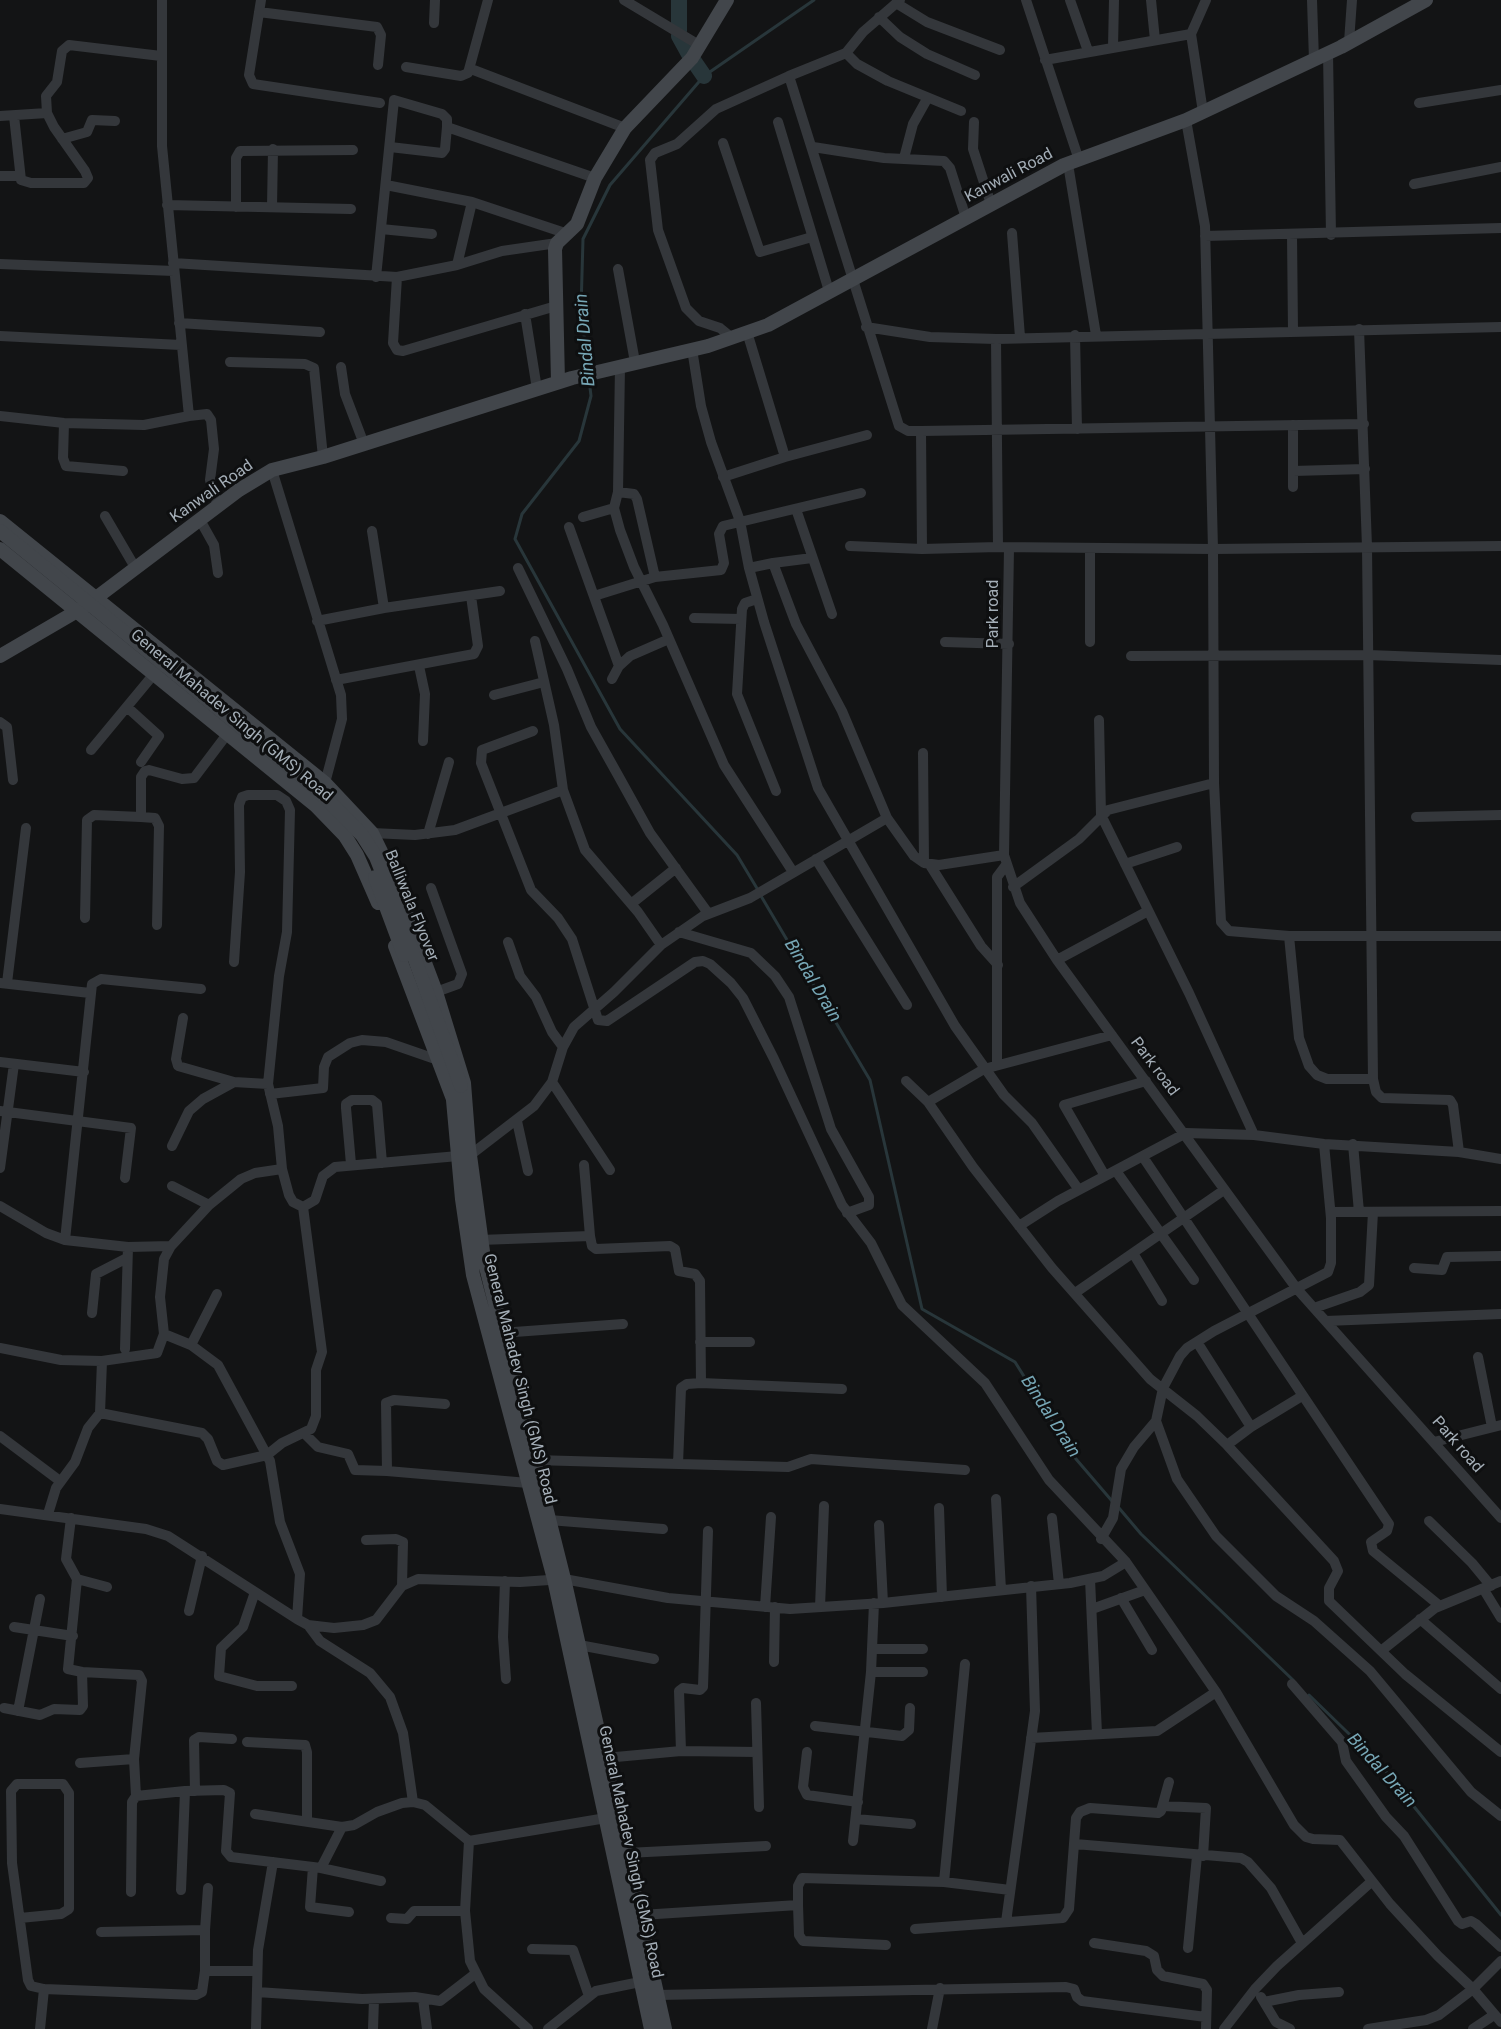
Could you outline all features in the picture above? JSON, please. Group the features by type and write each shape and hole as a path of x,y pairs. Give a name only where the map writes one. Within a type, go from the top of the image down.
{"street":[{"path":"162,0 162,146 189,416"},
{"path":"261,0 249,75 253,84 380,103"},
{"path":"434,23 435,0"},
{"path":"406,67 461,76 471,69 488,0"},
{"path":"624,0 699,45"},
{"path":"558,382 555,249 577,224 595,178 625,128 692,58 728,0"},
{"path":"1026,0 1073,162 1096,335"},
{"path":"1070,0 1088,51"},
{"path":"1113,47 1114,0"},
{"path":"1151,0 1155,40"},
{"path":"1203,112 1191,34 1206,0"},
{"path":"1312,0 1314,60"},
{"path":"1349,42 1352,0"},
{"name":"Kanwali Road","path":"0,656 96,599 218,506 272,470 323,457 558,382 692,349 768,325 1073,162 1186,120 1328,53 1426,0"},
{"path":"731,337 720,328 699,321 686,309 658,230 650,160 655,153 677,144 716,109 846,53 879,17 898,2 927,22 1000,50"},
{"path":"259,12 377,27 381,35 378,65"},
{"path":"879,17 900,37 927,54 975,75"},
{"path":"1045,60 1191,34"},
{"path":"0,176 19,176 26,182 84,183 88,178 47,113 46,96 57,82 62,51 66,46 161,56"},
{"path":"846,53 857,64 927,99 961,111"},
{"path":"1328,53 1331,235"},
{"path":"471,69 625,128"},
{"path":"789,76 899,426 908,430 921,431 997,431 1364,424"},
{"path":"1419,103 1501,90"},
{"path":"904,158 913,124 927,99"},
{"path":"376,277 394,100 442,114 447,119 445,149 442,153 390,147"},
{"path":"0,116 47,113"},
{"path":"14,116 19,176"},
{"path":"62,139 87,132 92,120 115,121"},
{"path":"1186,120 1205,236 1213,549 1214,783 1221,922 1229,931 1289,936 1501,936"},
{"path":"974,122 973,149 991,204"},
{"path":"778,123 829,291"},
{"path":"447,127 595,178"},
{"path":"723,143 760,252 812,237"},
{"path":"813,147 944,161 948,164 966,218"},
{"path":"236,207 237,153 246,150 273,149 354,150"},
{"path":"272,207 273,149"},
{"path":"1414,183 1501,167"},
{"path":"386,185 472,202 563,238"},
{"path":"458,265 472,202"},
{"path":"167,205 351,209"},
{"path":"1205,236 1331,235 1501,228"},
{"path":"381,229 432,234"},
{"path":"1012,233 1020,338"},
{"path":"1292,235 1293,331"},
{"path":"0,264 174,267 397,277 458,265 502,251 563,238"},
{"path":"618,269 635,362"},
{"path":"397,277 393,343 397,350 403,351 556,306"},
{"path":"525,314 537,389"},
{"path":"179,323 320,332"},
{"path":"866,327 930,337 996,339 1501,327"},
{"path":"1359,329 1367,547 1373,1079 1376,1092 1382,1098 1452,1101 1460,1152"},
{"path":"747,332 784,457"},
{"path":"0,336 181,345"},
{"path":"1075,336 1077,429"},
{"name":"Park road","path":"996,339 997,431 1009,644 1005,860 1013,887 1029,919 1057,960 1186,1133 1296,1289 1501,1518"},
{"path":"692,349 701,406 723,477 740,521 757,599 810,771 935,993 984,1069 1004,1095 1023,1112 1079,1190"},
{"path":"230,362 305,364 314,368 317,375 316,409 323,457"},
{"path":"341,366 343,387 364,444"},
{"path":"620,366 618,492 614,508 623,540 724,765 793,872"},
{"path":"0,416 64,423 150,425 207,414 211,420 214,448 210,480 218,506"},
{"path":"64,423 63,458 66,466 123,471"},
{"path":"1293,425 1293,486"},
{"path":"921,431 922,549"},
{"path":"723,477 784,457 867,435"},
{"path":"1293,471 1365,469"},
{"path":"272,470 344,708 325,783"},
{"path":"618,492 634,494 638,499 655,577"},
{"path":"594,596 640,580 721,570 724,564 719,534 721,528 740,521 861,493"},
{"path":"583,517 614,508"},
{"path":"796,509 832,614"},
{"path":"105,516 136,568"},
{"path":"200,520 214,545 218,573"},
{"name":"General Mahadev Singh (GMS) Road","path":"0,521 325,783 372,833 390,870 436,992 464,1083 458,1094"},
{"path":"569,527 619,666"},
{"name":"Balliwala Flyover","path":"0,531 318,790 362,835 376,857 393,899 458,1094"},
{"path":"372,531 384,608"},
{"path":"1,545 16,533"},
{"name":"General Mahadev Singh (GMS) Road","path":"1,545 35,577 315,805 345,836 367,876 438,1060 458,1094 464,1156 463,1209 473,1275 528,1483 559,1579 606,1818 651,2029"},
{"name":"Balliwala Flyover","path":"1,545 282,768 353,835 372,870 458,1094"},
{"path":"850,546 922,549 1501,546"},
{"path":"1090,548 1090,642"},
{"path":"749,568 812,558"},
{"path":"35,577 48,560"},
{"path":"774,563 796,624 842,711 887,818 908,849 927,864 981,946 998,965"},
{"path":"518,568 591,727 650,833 708,913"},
{"path":"317,621 384,608 500,591"},
{"path":"336,680 470,657 477,651 478,646 471,596"},
{"path":"757,599 743,606 736,682 738,703 776,791"},
{"path":"694,618 741,619"},
{"path":"612,679 619,666 630,656 669,639"},
{"path":"535,641 554,725 563,790 585,850 631,904 661,945"},
{"path":"945,642 1009,644"},
{"path":"1131,656 1368,655 1501,660"},
{"path":"91,750 154,674 166,656"},
{"path":"419,666 425,694 423,741"},
{"path":"180,695 184,684 194,678"},
{"path":"494,695 544,682"},
{"path":"127,707 159,736 141,762"},
{"path":"1099,720 1101,815 1254,1135"},
{"path":"0,722 7,727 13,780"},
{"path":"533,731 486,747 480,753 487,782 502,814 531,890 558,918 572,939 598,1020 607,1021 695,962 703,961 720,972 751,1012 847,1214 871,1243 902,1305 985,1383 1049,1480 1101,1539 1126,1562 1216,1692 1294,1826 1313,1839 1340,1840 1371,1882 1498,2018 1473,2029"},
{"path":"141,816 142,774 149,770 182,779 194,778 228,733"},
{"path":"923,753 927,864"},
{"path":"428,834 449,762"},
{"path":"1013,887 1079,839 1101,815 1120,805 1214,783"},
{"path":"372,833 428,834 455,830 563,790"},
{"path":"234,962 240,872 239,805 242,797 248,795 277,795 286,801 290,810 290,881 287,932 279,976 269,1089 278,1125 282,1169 289,1195 293,1202 303,1207"},
{"path":"84,918 87,820 94,815 141,816 155,818 159,826 157,925"},
{"path":"1416,817 1501,815"},
{"path":"303,1207 315,1200 327,1170 351,1164 464,1156 517,1121 534,1106 552,1082 563,1047 574,1028 661,945 708,913 750,898 887,818"},
{"path":"26,828 4,983 90,993"},
{"path":"1125,864 1177,847"},
{"path":"816,859 907,1005"},
{"path":"927,864 1005,860 997,877 997,1065"},
{"path":"631,904 676,868"},
{"path":"431,888 462,974 458,984 436,992"},
{"path":"1057,960 1148,911"},
{"path":"679,932 751,953 776,976 789,997 831,1128 869,1197 869,1205 847,1214"},
{"path":"1289,936 1299,1038 1309,1066 1317,1075 1327,1079 1373,1079"},
{"path":"508,942 519,976 536,997 552,1032 563,1047"},
{"path":"65,1240 92,984 101,979 201,989"},
{"path":"183,1018 176,1059 178,1066 234,1083 269,1089 323,1088 324,1067 328,1058 350,1043 362,1040 386,1042 438,1060"},
{"path":"928,1102 984,1069 1112,1035"},
{"path":"0,1062 84,1072"},
{"path":"0,1168 5,1112 14,1064"},
{"path":"906,1081 928,1102 973,1167 1019,1226 1150,1379 1227,1444 1337,1565 1338,1571 1327,1595 1329,1601 1420,1687 1501,1752"},
{"path":"1146,1081 1064,1105 1110,1173 1194,1280"},
{"path":"552,1082 610,1170"},
{"path":"172,1146 189,1112 203,1099 234,1083"},
{"path":"351,1164 346,1104 352,1100 372,1100 377,1104 382,1163"},
{"path":"5,1112 131,1128 125,1178"},
{"path":"517,1121 528,1172"},
{"path":"1019,1226 1079,1190 1186,1133 1254,1135 1324,1144 1460,1152 1501,1159"},
{"path":"1101,1539 1110,1525 1118,1476 1126,1458 1156,1421 1163,1388 1180,1356 1197,1342 1328,1272 1331,1263 1331,1212 1324,1144"},
{"path":"1353,1144 1359,1212"},
{"path":"464,1156 501,1333 549,1520 559,1579 579,1645 665,2029"},
{"path":"1143,1157 1389,1524 1387,1531 1371,1542 1373,1551 1440,1606"},
{"path":"584,1165 592,1246 597,1249 670,1246 675,1249 679,1271 695,1274 700,1281 701,1383"},
{"path":"0,1348 62,1359 102,1361 157,1353 164,1334 160,1297 161,1277 164,1259 171,1246 209,1205 241,1179 255,1173 282,1169"},
{"path":"172,1186 209,1205"},
{"path":"1075,1293 1224,1190"},
{"path":"0,1206 46,1233 65,1240 127,1252 171,1246"},
{"path":"100,1413 202,1433 208,1439 217,1461 223,1465 267,1455 282,1443 304,1433 315,1423 316,1370 322,1352 303,1207"},
{"path":"1331,1212 1501,1211"},
{"path":"1314,1308 1360,1292 1369,1285 1374,1212"},
{"path":"480,1239 590,1236"},
{"path":"92,1312 96,1274 127,1252"},
{"path":"124,1349 127,1252"},
{"path":"1133,1253 1162,1300"},
{"path":"1414,1268 1442,1270 1447,1257 1501,1256"},
{"path":"191,1345 217,1294"},
{"path":"1326,1321 1501,1314"},
{"path":"501,1333 623,1324"},
{"path":"164,1334 191,1345 218,1365 267,1455 272,1467 280,1522 300,1574 297,1619"},
{"path":"700,1342 750,1342"},
{"path":"1197,1342 1251,1427"},
{"path":"1434,1442 1497,1426 1478,1357"},
{"path":"48,1515 60,1481 75,1462 88,1428 100,1413 102,1361"},
{"path":"678,1464 681,1388 687,1384 842,1389"},
{"path":"1227,1444 1302,1396"},
{"path":"387,1470 386,1403 394,1400 445,1404"},
{"path":"1156,1421 1177,1479 1216,1536 1276,1596 1314,1621 1370,1671 1471,1792 1501,1816"},
{"path":"304,1433 318,1447 348,1454 355,1470 387,1470 528,1483"},
{"path":"0,1436 60,1481"},
{"path":"534,1460 788,1467 811,1459 965,1470"},
{"path":"996,1499 1001,1590"},
{"path":"820,1607 824,1506"},
{"path":"939,1508 942,1597"},
{"path":"0,1509 146,1529 168,1536 308,1625 342,1628 363,1625 376,1620 402,1586 425,1579 506,1581 559,1579 668,1598 770,1607 820,1607 1059,1584 1090,1579 1115,1570 1126,1562"},
{"path":"771,1517 770,1607 774,1662"},
{"path":"71,1518 66,1559 77,1579 68,1669 82,1672 136,1674 141,1677 134,1759 136,1796 130,1811 131,1892"},
{"path":"1052,1518 1059,1584"},
{"path":"549,1520 663,1529"},
{"path":"1429,1521 1492,1586 1501,1618"},
{"path":"853,1841 878,1603 879,1525"},
{"path":"681,1751 679,1691 683,1688 700,1690 703,1687 708,1531"},
{"path":"366,1540 396,1539 403,1542 402,1586"},
{"path":"189,1611 202,1556"},
{"path":"77,1579 107,1587"},
{"path":"1090,1579 1097,1734"},
{"path":"506,1581 503,1637 506,1680"},
{"path":"1006,1922 1035,1711 1031,1586"},
{"path":"1381,1651 1440,1606 1492,1586"},
{"path":"1092,1609 1145,1590"},
{"path":"255,1592 243,1627 221,1648 219,1676 257,1686 292,1686"},
{"path":"1121,1598 1152,1650"},
{"path":"18,1711 40,1599"},
{"path":"1420,1619 1501,1689"},
{"path":"308,1625 320,1641 369,1673 390,1697 403,1733 413,1802"},
{"path":"14,1627 73,1636"},
{"path":"579,1645 654,1659"},
{"path":"872,1649 923,1649"},
{"path":"944,1882 965,1664"},
{"path":"4,1708 43,1715 54,1709 80,1710 83,1706 82,1672"},
{"path":"871,1672 923,1672"},
{"path":"1292,1684 1342,1742 1346,1761 1386,1817 1404,1836 1458,1921 1462,1924 1471,1922 1476,1924 1501,1947"},
{"path":"1031,1738 1157,1731 1216,1692"},
{"path":"756,1703 759,1807"},
{"path":"815,1726 906,1736 909,1730 910,1708"},
{"path":"181,1890 194,1740 200,1737 232,1739"},
{"path":"247,1742 305,1745 307,1752 307,1822"},
{"path":"605,1758 681,1751 757,1752"},
{"path":"807,1752 803,1787 807,1795 858,1802"},
{"path":"80,1763 134,1759"},
{"path":"915,1929 1054,1920 1067,1914 1076,1818 1083,1809 1154,1814 1161,1811 1169,1782"},
{"path":"20,1917 61,1914 69,1909 69,1793 63,1784 20,1784 12,1788 12,1863 28,1980 31,1986 44,1989 196,1995 204,1988 206,1971 205,1930 208,1888"},
{"path":"136,1796 190,1791 224,1790 230,1792 228,1855 317,1868 381,1881"},
{"path":"255,1814 342,1827 354,1825 389,1807 413,1802 436,1812 469,1841"},
{"path":"1163,1806 1206,1808 1188,1948"},
{"path":"469,1841 606,1818"},
{"path":"856,1819 911,1824"},
{"path":"342,1827 317,1868 310,1907 349,1912"},
{"path":"469,1841 465,1911 468,1951 475,1974 502,2008 528,2029"},
{"path":"1075,1845 1200,1856 1233,1856 1248,1862 1271,1888 1302,1942"},
{"path":"627,1853 766,1846"},
{"path":"256,2029 260,1938 273,1862"},
{"path":"886,1945 803,1941 799,1935 799,1881 806,1877 944,1882 1010,1890"},
{"path":"1224,2029 1255,1989 1302,1942 1371,1882"},
{"path":"641,1915 798,1905"},
{"path":"391,1918 407,1919 414,1911 465,1911"},
{"path":"100,1932 205,1930"},
{"path":"1094,1943 1146,1951 1154,1956 1157,1970 1163,1976 1203,1984 1207,1990 1206,2029"},
{"path":"532,1950 573,1950 589,1996"},
{"path":"1368,2029 1432,2019 1473,1989 1501,1961"},
{"path":"206,1971 257,1971"},
{"path":"258,1992 374,1999 407,1996 440,2001 446,1999 475,1974"},
{"path":"548,2029 589,1996 603,1989 640,1982"},
{"path":"658,1995 1066,1987 1074,1989 1077,1997 1083,2001 1206,2017"},
{"path":"932,2029 940,1988"},
{"path":"40,2029 44,1989"},
{"path":"1255,1989 1276,2022 1290,2029"},
{"path":"1264,2002 1299,1995 1339,1992"},
{"path":"373,2029 374,1999"},
{"path":"423,1999 427,2029"}],"waterway":[{"path":"679,0 679,31"},
{"name":"Bindal Drain","path":"588,370 581,309 583,239 610,185 704,76 814,0"},
{"path":"679,36 690,56"},
{"path":"693,60 704,76"},
{"name":"Bindal Drain","path":"589,379 591,396 579,441 522,514 515,539 620,729 737,855 758,890"},
{"name":"Bindal Drain","path":"761,896 870,1080 922,1309 1015,1362 1076,1459 1112,1501"},
{"name":"Bindal Drain","path":"1119,1508 1141,1534 1293,1680"},
{"name":"Bindal Drain","path":"1309,1695 1379,1763 1501,1915"}]}
